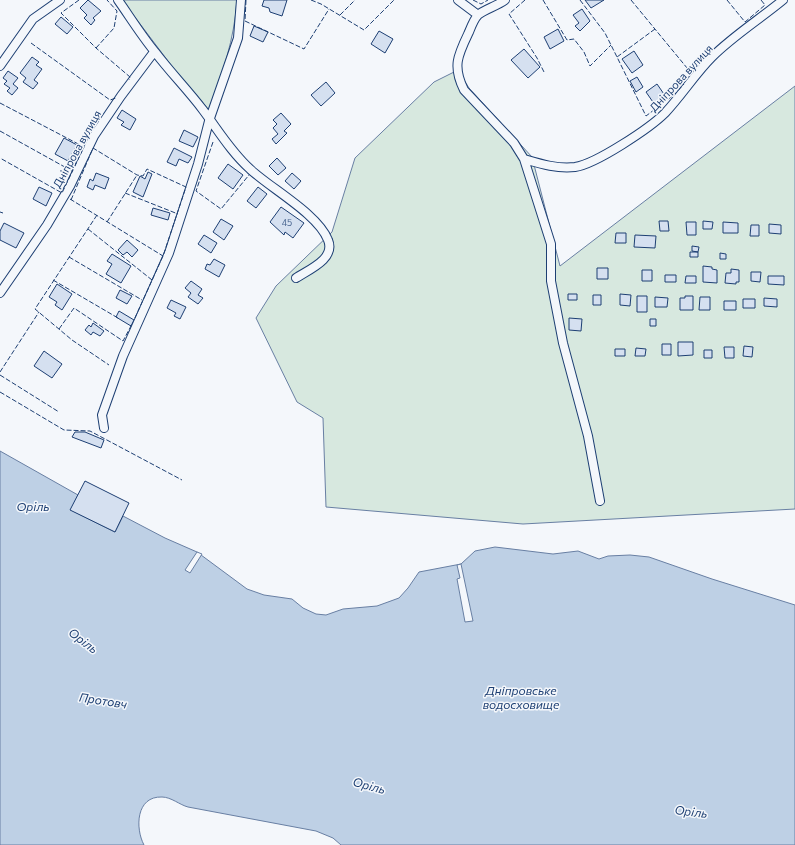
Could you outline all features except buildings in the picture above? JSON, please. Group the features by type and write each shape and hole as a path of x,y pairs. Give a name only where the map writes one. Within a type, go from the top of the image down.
{"street":[{"path":"118,0 154,52 203,111 209,121 250,169 292,201 319,226 329,241 328,254 320,263 296,278"},
{"path":"104,428 102,415 123,356 169,253 198,164 209,121 238,38 241,0"},
{"path":"458,0 478,15"},
{"path":"505,0 497,6 478,15 461,48 456,65 460,82 464,90 514,143 524,159 551,244 551,281 563,343 588,436 600,501"},
{"name":"Дніпрова вулиця","path":"524,159 558,167 576,167 617,147 650,126 664,114 698,71 714,55 783,0"},
{"path":"0,66 33,19 56,1"},
{"name":"Дніпрова вулиця","path":"0,293 47,225 70,186 94,136 121,96 154,52"}],"shaded area":[{"path":"122,0 237,0 231,43 209,110 174,69"},
{"path":"458,70 469,88 532,157 560,266 795,86 795,509 523,524 326,507 323,418 297,402 256,318 276,286 332,232 355,158 434,82"}],"water":[{"name":"Дніпровське водосховище","path":"0,451 78,495 71,510 115,532 123,516 165,538 197,552 247,589 264,595 292,599 303,608 316,614 326,615 343,609 377,606 399,598 419,572 461,564 475,551 495,547 553,554 578,551 599,559 608,556 630,555 649,557 712,579 795,605 795,845 341,845 333,838 316,831 188,807 169,798 162,797 153,798 147,802 140,814 139,830 144,845 0,845"}],"pier":[{"path":"197,552 202,554 190,573 185,570"},
{"path":"461,564 473,621 465,622 457,579 460,578 457,565"}],"fence":[{"path":"79,0 61,13 96,48 130,77 129,80"},
{"path":"96,48 114,28 117,11 107,0"},
{"path":"246,0 245,21 304,49 329,9"},
{"path":"311,0 321,4 364,30 394,0"},
{"path":"340,15 355,0"},
{"path":"473,0 481,4 488,0"},
{"path":"525,0 509,14 537,58 544,72"},
{"path":"543,0 567,40 574,39 584,52 590,66 611,45"},
{"path":"580,0 605,33 617,57"},
{"path":"631,0 692,74 690,76"},
{"path":"727,0 745,22 765,5 761,0"},
{"path":"655,29 617,57 646,116 675,94 684,84"},
{"path":"31,43 110,100 116,98"},
{"path":"0,103 84,147 62,193 0,158"},
{"path":"0,131 72,171"},
{"path":"213,142 196,191 221,209 249,175"},
{"path":"71,200 93,148 137,175 143,176 147,169 186,187 163,256 134,320"},
{"path":"107,222 137,175"},
{"path":"125,193 178,214"},
{"path":"70,199 163,256"},
{"path":"97,215 35,309 72,340 109,365"},
{"path":"88,229 152,280"},
{"path":"69,257 142,300"},
{"path":"53,280 118,318"},
{"path":"59,329 74,308 123,341 131,326 129,325"},
{"path":"0,372 39,312"},
{"path":"0,375 59,412"},
{"path":"0,392 64,430 90,431 182,480"}],"water label":[{"name":"Орiль","path":"33,507"},
{"name":"Оріль","path":"83,641"},
{"name":"Протовч","path":"103,701"},
{"name":"Оріль","path":"369,786"},
{"name":"Оріль","path":"691,812"}]}
